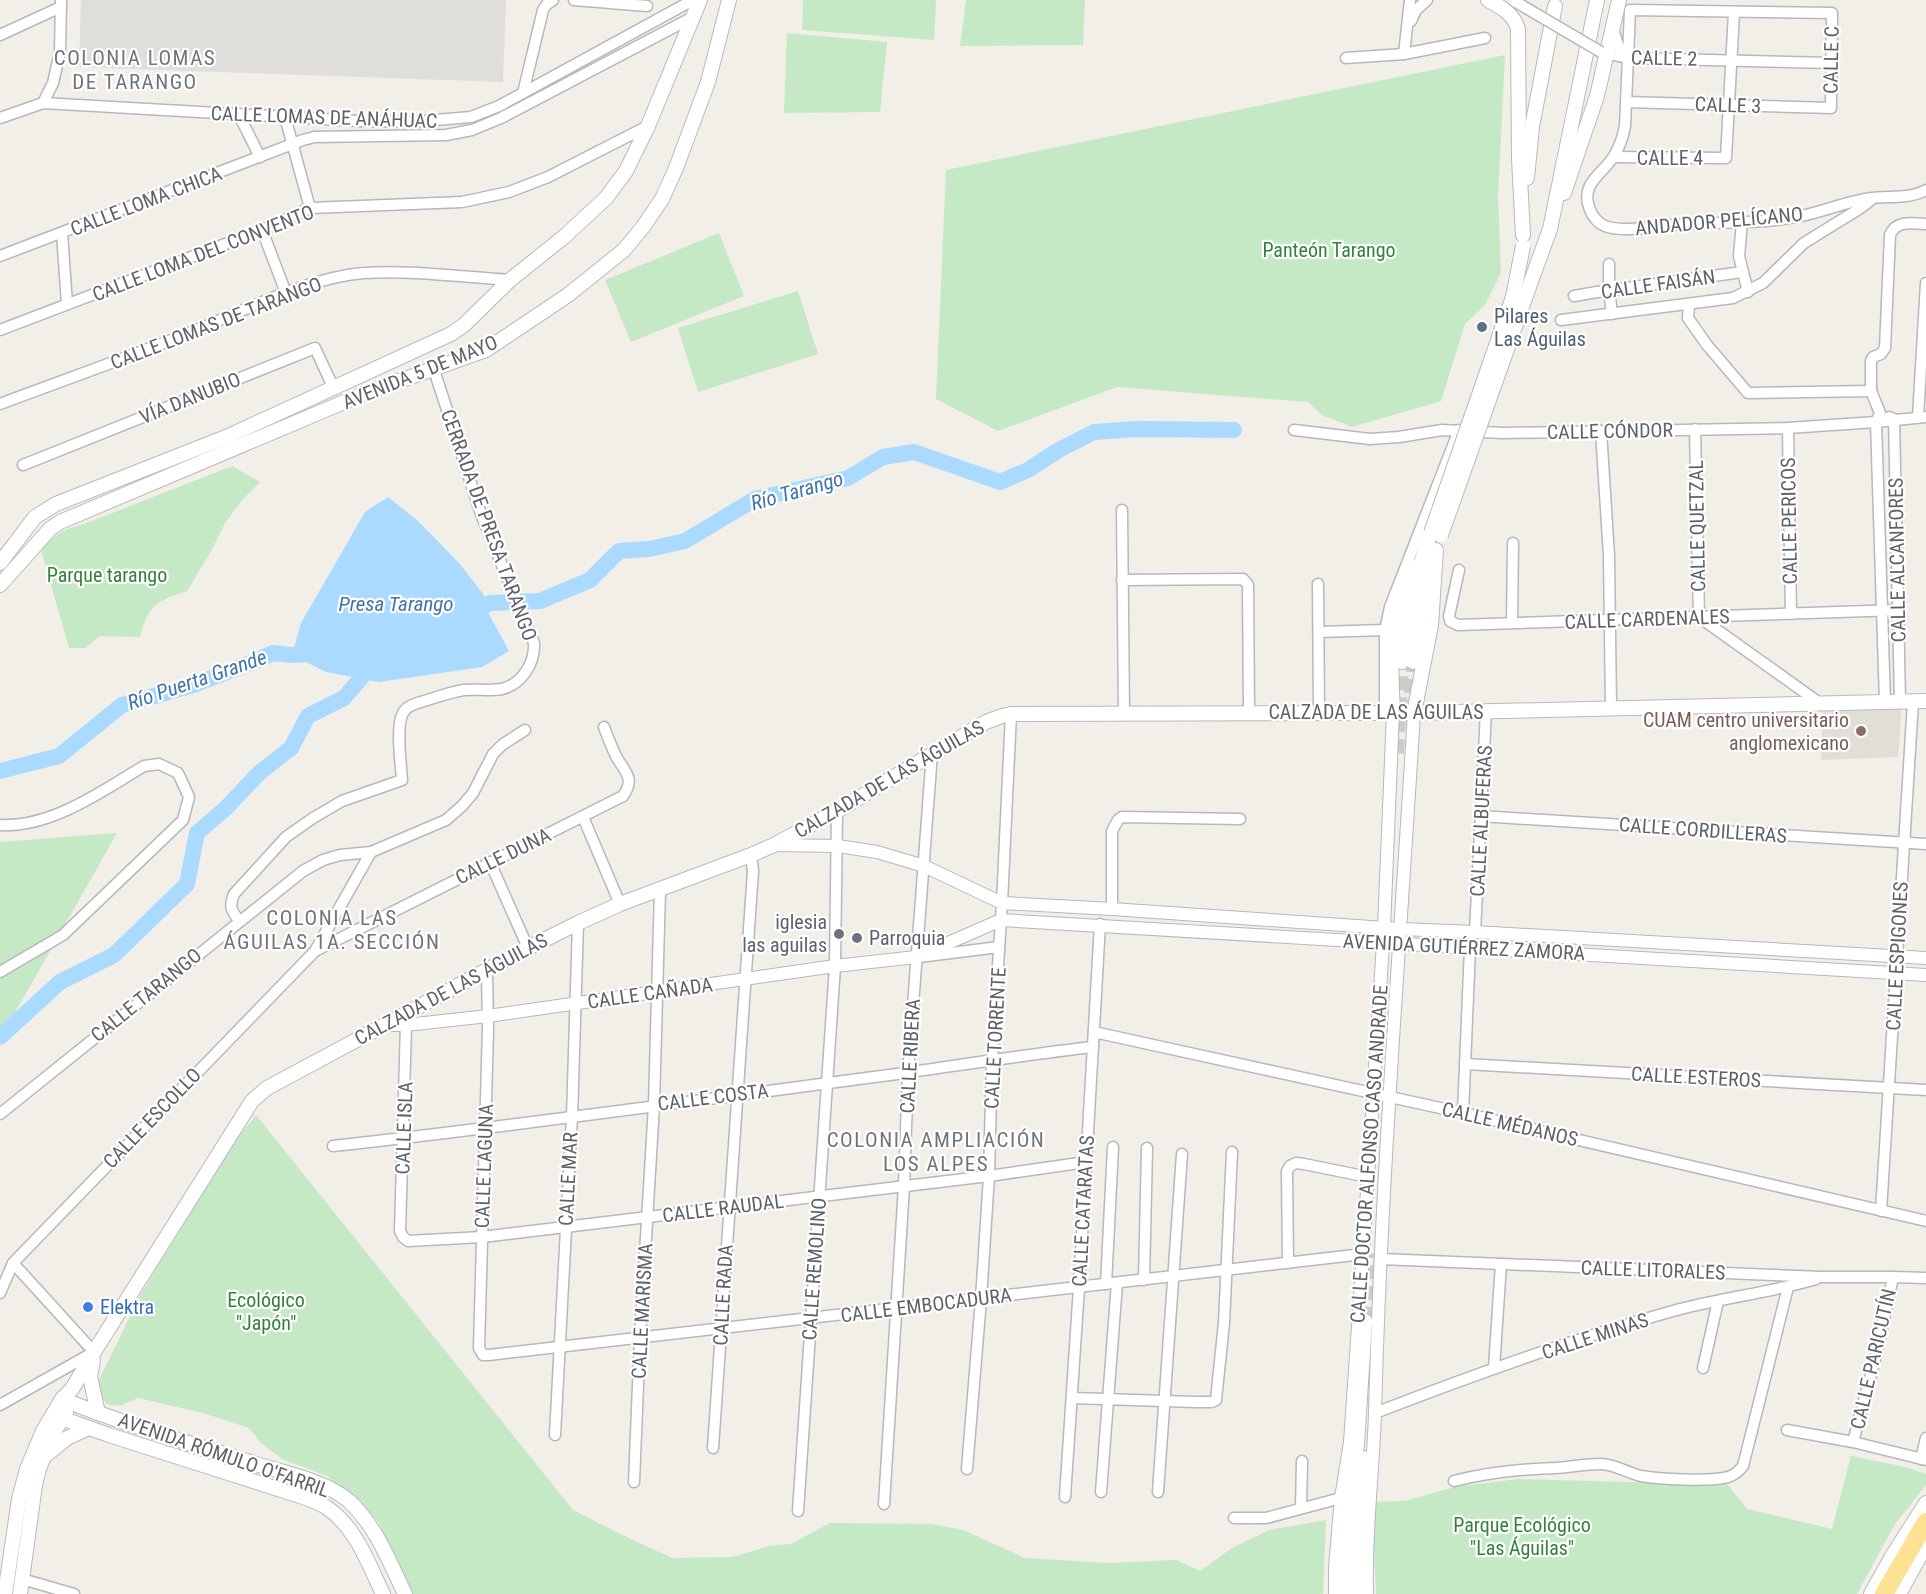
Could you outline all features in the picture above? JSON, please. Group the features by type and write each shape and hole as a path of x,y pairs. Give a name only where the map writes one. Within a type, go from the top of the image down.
{"highway":[{"path":"1884,1594 1926,1522"}],"main road":[{"name":"AVENIDA 5 DE MAYO","path":"0,563 35,517 56,504 226,437 334,389 451,334 476,315 510,280 565,236 606,198 626,171 648,126 700,0"},
{"path":"694,16 704,0"},
{"name":"AVENIDA 5 DE MAYO","path":"0,585 50,529 60,522 363,394 486,350 568,295 624,250 662,199 708,82 729,0"},
{"path":"1488,0 1511,15 1518,29 1519,159 1523,240"},
{"path":"1550,229 1597,0"},
{"path":"1389,712 1394,625 1399,600 1411,573 1419,565 1436,534 1564,194 1597,96 1604,53 1613,28 1619,0"},
{"path":"1414,713 1431,625 1436,534 1513,297 1523,240 1532,127 1555,6"},
{"path":"1419,565 1406,626 1407,662 1428,569 1436,550"},
{"name":"CALZADA DE LAS ÁGUILAS","path":"20,1594 35,1485 58,1417 94,1352 252,1101 267,1088 578,923 620,904 774,845 837,811 986,722 1011,714 1414,713 1913,702"},
{"path":"1343,1594 1347,1526 1368,1321 1355,1594"},
{"path":"94,1352 90,1377 98,1413"},
{"name":"AVENIDA RÓMULO O'FARRIL","path":"68,1397 114,1419 307,1480 338,1493 363,1516 377,1536 405,1594"},
{"name":"CALZADA DE LAS ÁGUILAS","path":"5,1594 19,1499 27,1468 36,1445 58,1417"},
{"name":"AVENIDA RÓMULO O'FARRIL","path":"58,1417 300,1496 323,1506 346,1526 358,1544 383,1594"},
{"path":"109,1435 114,1419"},
{"path":"43,1459 67,1438 89,1428"},
{"path":"1871,1594 1926,1503"},
{"path":"1899,1594 1926,1545"}],"street":[{"path":"523,93 543,10 553,0"},
{"path":"574,0 647,6"},
{"name":"CALLE LOMAS DE ANÁHUAC","path":"0,118 43,103 357,122 412,122 471,117 499,106 693,0"},
{"path":"1404,54 1410,0"},
{"path":"1405,42 1416,10 1427,0"},
{"name":"CALLE 2","path":"1514,1 1604,53 1627,58 1831,63"},
{"path":"0,35 61,3 60,52 52,83 43,103"},
{"path":"1614,157 1622,142 1625,126 1630,10 1734,12 1728,105"},
{"name":"CALLE C","path":"1734,12 1832,13 1831,108"},
{"name":"CALLE LOMAS DE ANÁHUAC","path":"292,145 314,137 446,135 472,130 501,118 694,16"},
{"path":"1613,28 1618,45 1627,58"},
{"path":"1347,58 1404,54 1485,38"},
{"name":"CALLE 3","path":"1626,102 1831,108"},
{"name":"CALLE 4","path":"1614,157 1726,158 1728,105"},
{"path":"239,116 260,157"},
{"path":"285,117 310,208"},
{"name":"CALLE LOMA DEL CONVENTO","path":"0,330 262,230 310,208 462,202 509,192 548,177 648,126"},
{"name":"CALLE LOMA CHICA","path":"0,256 292,145"},
{"name":"ANDADOR PELÍCANO","path":"1614,157 1594,178 1589,186 1587,197 1590,209 1597,220 1606,226 1624,229 1802,216 1847,203 1902,196 1926,190"},
{"path":"1561,320 1733,298 1762,283 1804,243 1873,198"},
{"path":"1742,222 1739,256 1748,292"},
{"path":"1878,418 1872,391 1872,359 1875,355 1881,354 1885,348 1890,235 1893,228 1899,225 1926,224"},
{"path":"262,230 286,293"},
{"path":"62,233 67,304"},
{"path":"1609,264 1612,314"},
{"name":"CALLE FAISÁN","path":"1574,296 1742,272"},
{"name":"CALLE LOMAS DE TARANGO","path":"0,404 159,345 286,293 338,278 363,273 403,273 510,280"},
{"path":"1922,417 1926,283"},
{"path":"1689,305 1688,318 1707,345 1749,393 1872,391"},
{"name":"VÍA DANUBIO","path":"23,465 315,348 334,389"},
{"name":"CERRADA DE PRESA TARANGO","path":"239,920 230,904 234,894 286,837 342,801 402,780 400,722 402,713 408,707 448,693 501,689 522,676 531,665 534,644 481,514 434,370"},
{"name":"CALLE CÓNDOR","path":"1294,430 1370,439 1442,430 1503,433 1788,428 1878,418 1922,417"},
{"name":"CALLE ALCANFORES","path":"1878,418 1885,702"},
{"name":"CALLE ALCANFORES","path":"1894,419 1898,610 1913,702"},
{"name":"CALLE PERICOS","path":"1788,428 1791,614"},
{"name":"CALLE QUETZAL","path":"1695,429 1700,617 1821,704"},
{"path":"1389,712 1385,630 1390,607 1459,430"},
{"path":"1601,431 1609,556 1611,709"},
{"path":"1122,510 1125,714"},
{"path":"1512,622 1513,543"},
{"name":"CALLE CARDENALES","path":"1459,570 1449,616 1450,621 1458,625 1898,610"},
{"path":"1122,580 1243,579 1248,585 1249,713"},
{"path":"1318,584 1319,712"},
{"path":"1319,632 1385,630"},
{"name":"CALLE ESPIGONES","path":"1881,1211 1913,702"},
{"name":"CALLE ALBUFERAS","path":"1475,932 1486,711"},
{"name":"CALLE DOCTOR ALFONSO CASO ANDRADE","path":"1335,1594 1341,1498 1350,1442 1384,928 1389,712"},
{"name":"CALLE DOCTOR ALFONSO CASO ANDRADE","path":"1367,1594 1367,1537 1373,1466 1381,1259 1414,713"},
{"name":"CALLE TORRENTE","path":"967,1469 989,1176 992,1059 1011,714"},
{"name":"CALLE DUNA","path":"315,951 623,796 629,784 629,777 604,728"},
{"name":"CALLE TARANGO","path":"0,1114 239,920 303,871 323,860 340,855 371,852 446,820 462,807 473,793 493,754 501,745 525,730"},
{"name":"CALLE RIBERA","path":"884,1504 904,1186 908,1072 932,753"},
{"path":"0,825 23,824 62,813 144,766 159,764 178,773 189,797 183,820 63,934 0,972"},
{"name":"CALLE REMOLINO","path":"798,1511 835,966 837,811"},
{"name":"CALLE CORDILLERAS","path":"1480,816 1926,844"},
{"path":"583,817 620,904"},
{"path":"1112,909 1113,831 1122,817 1240,819"},
{"path":"774,845 838,846 877,852 924,866 1002,903"},
{"path":"315,951 371,852"},
{"name":"CALLE RADA","path":"713,1448 753,872 751,855"},
{"path":"490,862 528,948"},
{"name":"CALLE MARISMA","path":"634,1482 654,1105 660,890"},
{"name":"AVENIDA GUTIÉRREZ ZAMORA","path":"1002,903 1400,929 1926,958"},
{"path":"1151,928 1152,912"},
{"name":"AVENIDA GUTIÉRREZ ZAMORA","path":"1001,920 1100,924 1926,975"},
{"name":"CALLE CAÑADA","path":"916,957 1001,920"},
{"name":"CALLE MAR","path":"555,1435 572,1117 578,923"},
{"name":"CALLE CATARATAS","path":"1065,1497 1100,924"},
{"name":"CALLE CAÑADA","path":"384,1025 406,1025 489,1016 835,966 999,947"},
{"path":"1463,1113 1470,948"},
{"name":"CALLE ESCOLLO","path":"0,1293 7,1268 315,951"},
{"name":"CALLE LAGUNA","path":"488,970 489,1016 478,1348 483,1354 489,1355"},
{"name":"CALLE ISLA","path":"400,1231 406,1025"},
{"name":"CALLE MÉDANOS","path":"1094,1032 1463,1113 1926,1221"},
{"name":"CALLE COSTA","path":"333,1146 485,1129 1093,1047"},
{"name":"CALLE ESTEROS","path":"1466,1064 1926,1090"},
{"path":"1101,1492 1111,1284 1113,1147"},
{"path":"1144,1280 1147,1148"},
{"path":"1072,1398 1212,1402 1217,1396 1224,1323 1232,1152"},
{"path":"1158,1492 1182,1154"},
{"name":"CALLE RAUDAL","path":"400,1231 408,1241 416,1242 482,1237 989,1176 1086,1162"},
{"path":"1288,1263 1287,1171 1290,1166 1296,1163 1304,1164 1368,1177"},
{"name":"CALLE EMBOCADURA","path":"489,1355 1363,1254"},
{"name":"CALLE LITORALES","path":"1381,1259 1822,1277 1926,1278"},
{"path":"1494,1368 1501,1264"},
{"path":"0,1405 94,1352 7,1268"},
{"name":"CALLE PARICUTÍN","path":"1853,1442 1877,1352 1893,1276"},
{"name":"CALLE MINAS","path":"1375,1413 1562,1345 1664,1314 1788,1287 1822,1277"},
{"path":"1454,1481 1479,1474 1523,1468 1603,1464 1641,1476 1658,1478 1713,1479 1729,1477 1737,1473 1743,1466 1788,1287"},
{"path":"1703,1368 1718,1301"},
{"path":"1786,1431 1853,1442 1924,1460 1926,1438"},
{"path":"1301,1508 1302,1461"},
{"path":"1234,1518 1266,1518 1341,1498"},
{"path":"22,1579 74,1594"}],"shaded area":[{"path":"81,0 506,0 503,82 79,67"},
{"name":"CUAM centro universitario anglomexicano","path":"1902,702 1898,757 1821,760 1823,705"}],"green space":[{"path":"803,0 936,0 934,40 802,30"},
{"path":"966,0 1085,0 1083,45 960,46"},
{"path":"787,33 887,42 880,112 784,113"},
{"name":"Panteón Tarango","path":"1505,55 1498,197 1501,273 1485,305 1465,324 1441,401 1352,427 1322,415 1308,402 1117,387 998,431 936,399 946,170"},
{"path":"719,233 744,296 631,342 605,280"},
{"path":"798,291 818,354 698,392 678,328"},
{"name":"Parque tarango","path":"232,466 260,482 243,499 225,523 187,591 155,605 147,617 140,637 100,636 85,648 69,648 41,550 50,540 65,530"},
{"path":"117,833 0,1039 0,842"},
{"name":"Ecológico \"Japón\"","path":"256,1115 573,1510 672,1558 733,1557 769,1546 791,1544 830,1523 931,1524 963,1530 1025,1558 1108,1563 1176,1560 1200,1571 1232,1548 1269,1530 1326,1520 1323,1594 413,1594 379,1523 327,1476 282,1459 261,1443 249,1428 203,1413 138,1398 120,1406 107,1404 99,1394 98,1382 141,1294 232,1145"},
{"name":"Parque Ecológico \"Las Águilas\"","path":"1851,1456 1905,1467 1926,1474 1926,1485 1895,1524 1857,1594 1376,1594 1372,1502 1405,1501 1455,1487 1518,1479 1706,1484 1724,1480 1747,1509 1832,1529"}],"water":[{"name":"Presa Tarango","path":"388,497 418,521 460,564 490,603 489,614 509,651 482,667 379,682 326,672 292,655 301,623 365,512"}],"waterway":[{"name":"Río Tarango","path":"470,613 490,603 540,601 590,580 619,551 649,549 685,541 755,499 848,478 883,457 914,452 1000,482 1028,470 1057,451 1094,432 1137,429 1234,430"},
{"name":"Río Puerta Grande","path":"0,771 59,756 122,705 193,685 273,653 312,654"},
{"path":"0,1037 60,982 114,955 187,884 197,833 226,808 259,773 291,748 308,716 344,698 373,661"}],"tunnel":[{"path":"1397,753 1402,662"},
{"path":"1409,714 1413,662"},
{"path":"1371,1321 1375,1254"}],"place":[{"name":"Pilares Las Águilas","path":"1482,327"},
{"name":"CUAM centro universitario anglomexicano","path":"1861,731"},
{"name":"iglesia las aguilas","path":"839,934"},
{"name":"Parroquia","path":"857,938"},
{"name":"Elektra","path":"88,1307"}],"district":[{"name":"COLONIA LOMAS DE TARANGO","path":"135,70"},
{"name":"COLONIA LAS ÁGUILAS 1A. SECCIÓN","path":"332,930"},
{"name":"COLONIA AMPLIACIÓN LOS ALPES","path":"936,1152"}]}
